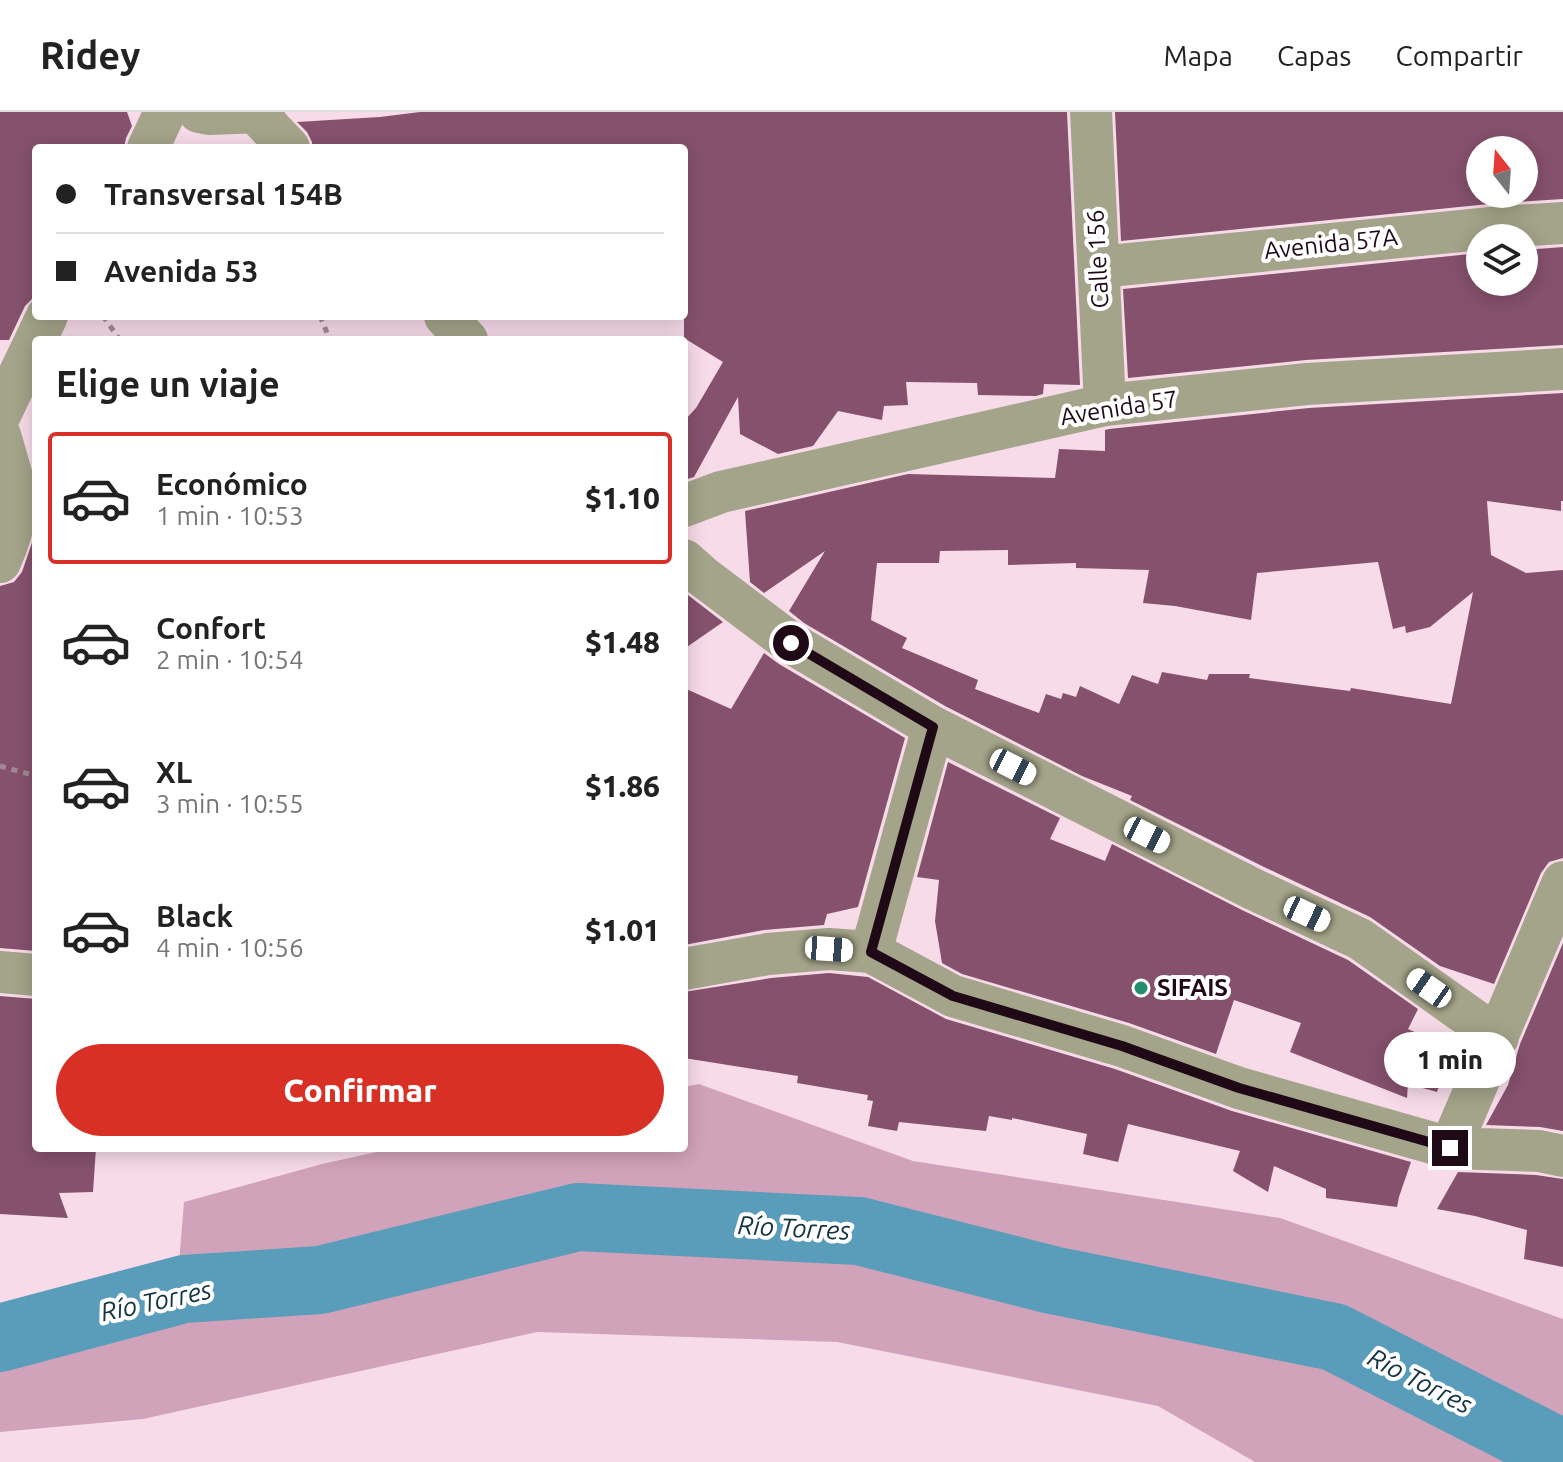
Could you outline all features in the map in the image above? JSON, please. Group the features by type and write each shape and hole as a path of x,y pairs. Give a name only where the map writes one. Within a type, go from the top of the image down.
{"lane":[{"path":"150,144 165,112"},
{"path":"199,112 264,112"},
{"name":"Calle 156","path":"1091,112 1105,405"},
{"path":"256,113 285,144"},
{"name":"Avenida 57A","path":"1099,267 1563,223"},
{"path":"449,320 463,336"},
{"path":"0,415 32,348"},
{"name":"Avenida 57","path":"688,504 721,492 1105,405 1307,384 1563,369"},
{"path":"0,435 17,503 0,562"},
{"path":"688,564 791,643 933,727 1253,889 1360,939 1498,1037"},
{"path":"871,952 933,727"},
{"path":"1450,1148 1563,882"},
{"path":"688,968 768,954 829,949 871,952 953,996 1122,1046 1239,1088 1450,1148 1539,1151 1563,1156"},
{"path":"0,972 32,975"}],"path":[{"path":"0,766 32,775"}],"shaded area":[{"path":"699,1084 913,1161 1280,1218 1563,1319 1563,1462 1255,1462 1158,1406 837,1342 537,1332 143,1419 0,1432 0,1303 179,1263 184,1202 377,1152 688,1152 688,1086"}],"building":[{"path":"0,112 127,112 132,126 125,144 32,144 32,299 25,306 9,340 0,340"},
{"path":"420,112 1067,112 1080,385 1044,384 1043,394 1036,396 978,395 977,383 906,382 908,405 884,406 882,420 838,411 813,446 778,454 740,434 738,397 694,477 688,479 688,417 723,362 684,336 684,320 688,320 688,144 312,144 307,132 297,122"},
{"path":"1115,112 1563,112 1563,199 1538,201 1538,136 1466,136 1466,206 1121,241"},
{"path":"1563,247 1563,345 1306,360 1128,378 1123,289 1466,254 1466,296 1538,296 1538,249"},
{"path":"1563,393 1561,511 1487,501 1491,555 1526,573 1563,570 1563,858 1549,862 1541,873 1494,984 1440,966 1370,917 1130,800 1132,796 1082,776 945,706 804,623 789,611 825,551 764,593 750,582 745,511 908,474 1055,478 1059,449 1105,451 1105,430 1309,408","holes":["1008,550 1008,565 1076,563 1076,568 1149,570 1143,603 1251,620 1257,573 1378,562 1393,629 1405,626 1406,633 1430,627 1473,592 1451,704 1351,688 1350,691 1249,678 1250,674 1209,674 1207,680 1162,672 1158,684 1132,675 1119,704 1080,686 1076,697 1063,693 1061,699 1046,694 1039,713 975,689 978,680 902,648 907,638 871,620 877,563 939,563 940,551"]},
{"path":"32,543 32,951 0,948 0,586 14,582 22,572"},
{"path":"688,595 723,622 688,646"},
{"path":"764,653 905,738 858,907 827,914 824,925 764,930 688,944 688,690 731,709"},
{"path":"948,762 1060,818 1050,839 1105,861 1112,844 1348,960 1418,1009 1408,1029 1452,1049 1437,1092 1408,1084 1407,1098 1290,1052 1301,1023 1234,1000 1216,1054 1129,1023 962,974 942,963 935,921 939,880 917,877"},
{"path":"1563,943 1563,1131 1486,1125 1508,1085 1520,1044"},
{"path":"829,973 868,977 946,1019 1115,1069 1232,1111 1411,1162 1397,1207 1326,1198 1326,1189 1274,1166 1268,1192 1233,1171 1240,1151 1128,1124 1118,1162 1083,1154 1087,1134 1012,1118 989,1116 986,1131 899,1122 897,1131 868,1126 873,1101 867,1100 868,1095 797,1083 798,1076 688,1059 688,991 771,978"},
{"path":"0,996 32,999 32,1152 96,1152 93,1192 59,1193 68,1218 0,1214"},
{"path":"1458,1172 1563,1179 1563,1267 1524,1259 1527,1230 1437,1209"}],"waterway":[{"name":"Río Torres","path":"0,1338 184,1289 320,1280 578,1217 859,1231 1052,1280 1334,1337 1563,1454"}],"place":[{"name":"SIFAIS","path":"1141,988"}],"route":[{"path":"791,643 933,727 871,952 953,996 1122,1046 1239,1088 1450,1148"}]}
